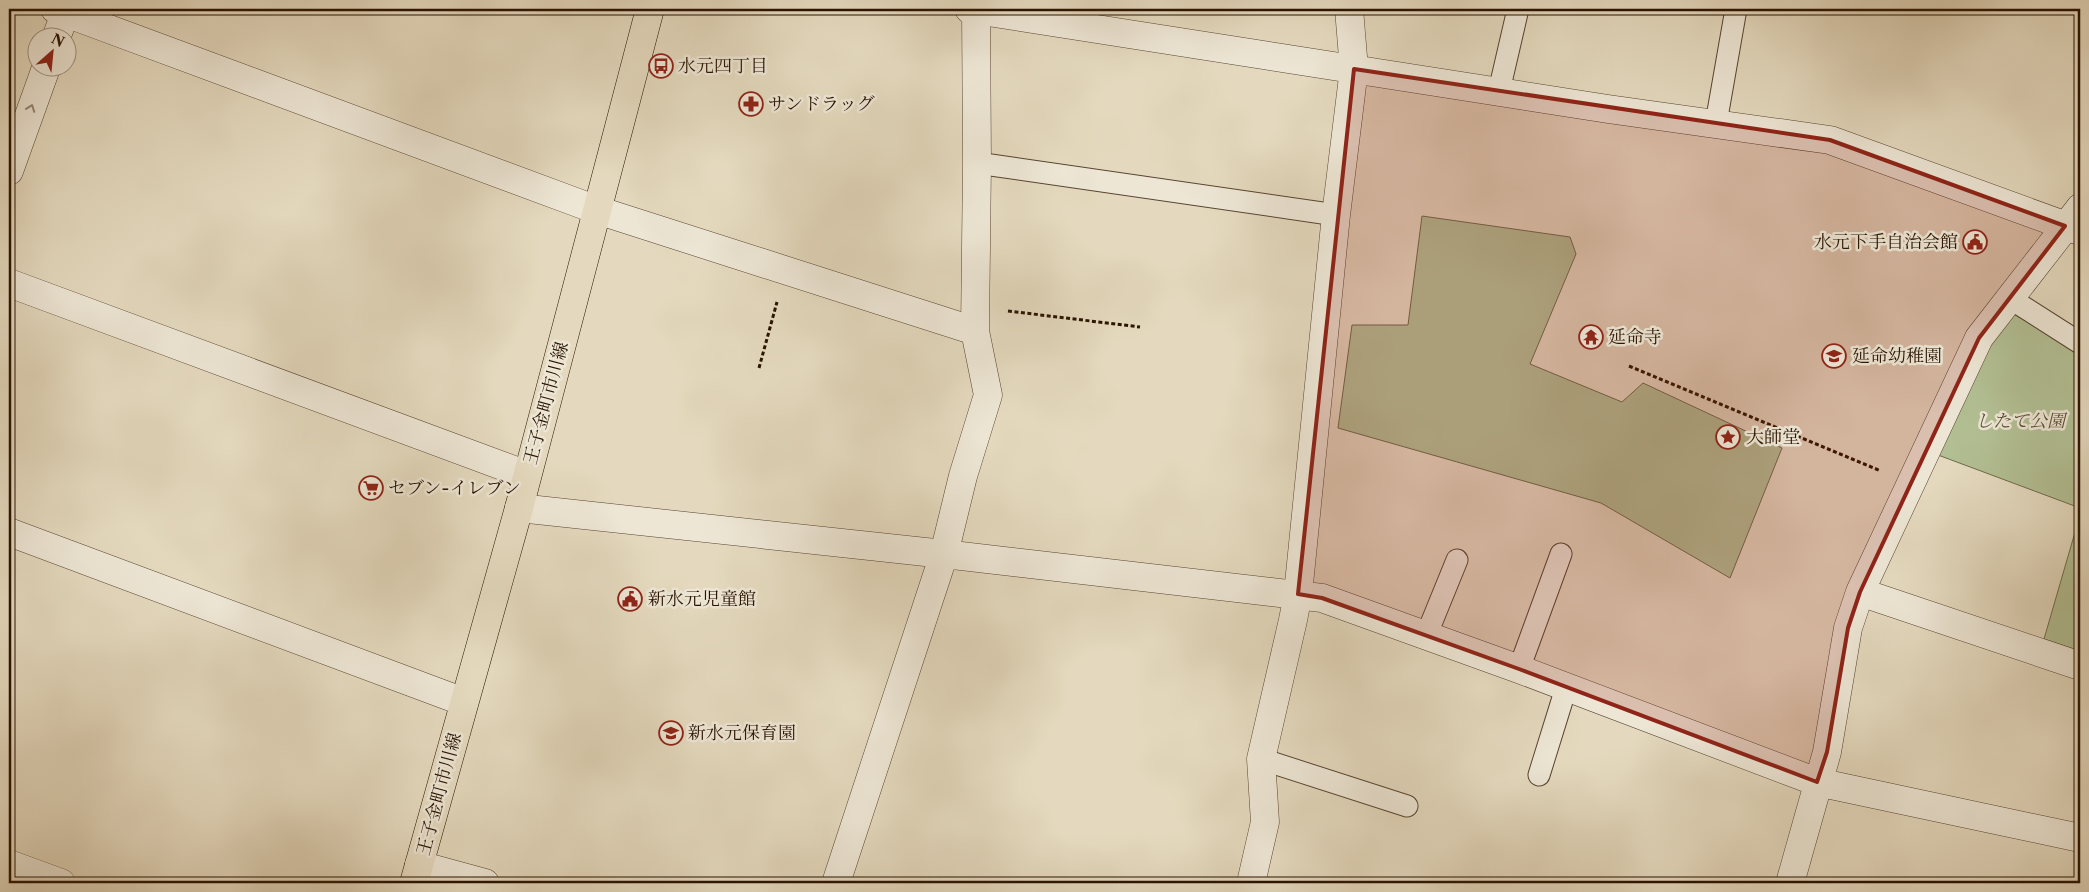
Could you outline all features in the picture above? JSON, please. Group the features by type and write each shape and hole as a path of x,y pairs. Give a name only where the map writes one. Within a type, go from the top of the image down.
{"main road":[{"name":"王子金町市川線","path":"417,874 519,508 650,9"}],"street":[{"path":"1251,883 1265,822 1261,759 1294,620 1298,594 1336,215 1354,69 1349,9"},
{"path":"836,883 944,554 963,476 988,395 975,319 977,163 973,10 1608,109 1830,140 2075,222 1979,338 1860,592 1848,628 1827,752 1790,883"},
{"path":"61,17 597,210 786,270 975,319"},
{"path":"9,171 42,78"},
{"path":"9,283 527,475"},
{"path":"519,508 944,554 1322,598 1519,669 1817,782 2080,838"},
{"path":"9,532 464,702"},
{"path":"1860,592 2080,666"},
{"path":"9,864 60,883"},
{"path":"417,874 485,883"}],"lane":[{"path":"1499,91 1518,9"},
{"path":"1716,123 1736,9"},
{"path":"977,163 1336,215"},
{"path":"2010,299 2080,343"},
{"path":"1519,669 1561,554"},
{"path":"1426,636 1457,560"},
{"path":"1539,775 1566,688"},
{"path":"1261,759 1407,806"}],"path":[{"path":"759,368 786,270"},
{"path":"975,319 1140,327"},
{"path":"1629,366 1911,484"}],"highlighted area":[{"path":"1354,69 1830,140 2065,226 1979,338 1860,592 1848,628 1827,752 1817,782 1519,669 1322,598 1298,594"}],"green space":[{"path":"1422,216 1570,237 1576,254 1530,364 1622,402 1643,383 1782,448 1730,578 1601,503 1338,428 1352,325 1408,325"},
{"name":"したて公園","path":"2012,313 2080,352 2080,508 1938,455 1992,339"},
{"path":"2080,515 2080,651 2044,639"}],"place":[{"name":"水元四丁目","path":"661,66"},
{"name":"サンドラッグ","path":"751,104"},
{"name":"水元下手自治会館","path":"1975,242"},
{"name":"延命寺","path":"1591,337"},
{"name":"延命幼稚園","path":"1834,356"},
{"name":"大師堂","path":"1728,437"},
{"name":"セブン-イレブン","path":"371,488"},
{"name":"新水元児童館","path":"630,599"},
{"name":"新水元保育園","path":"671,733"}]}
